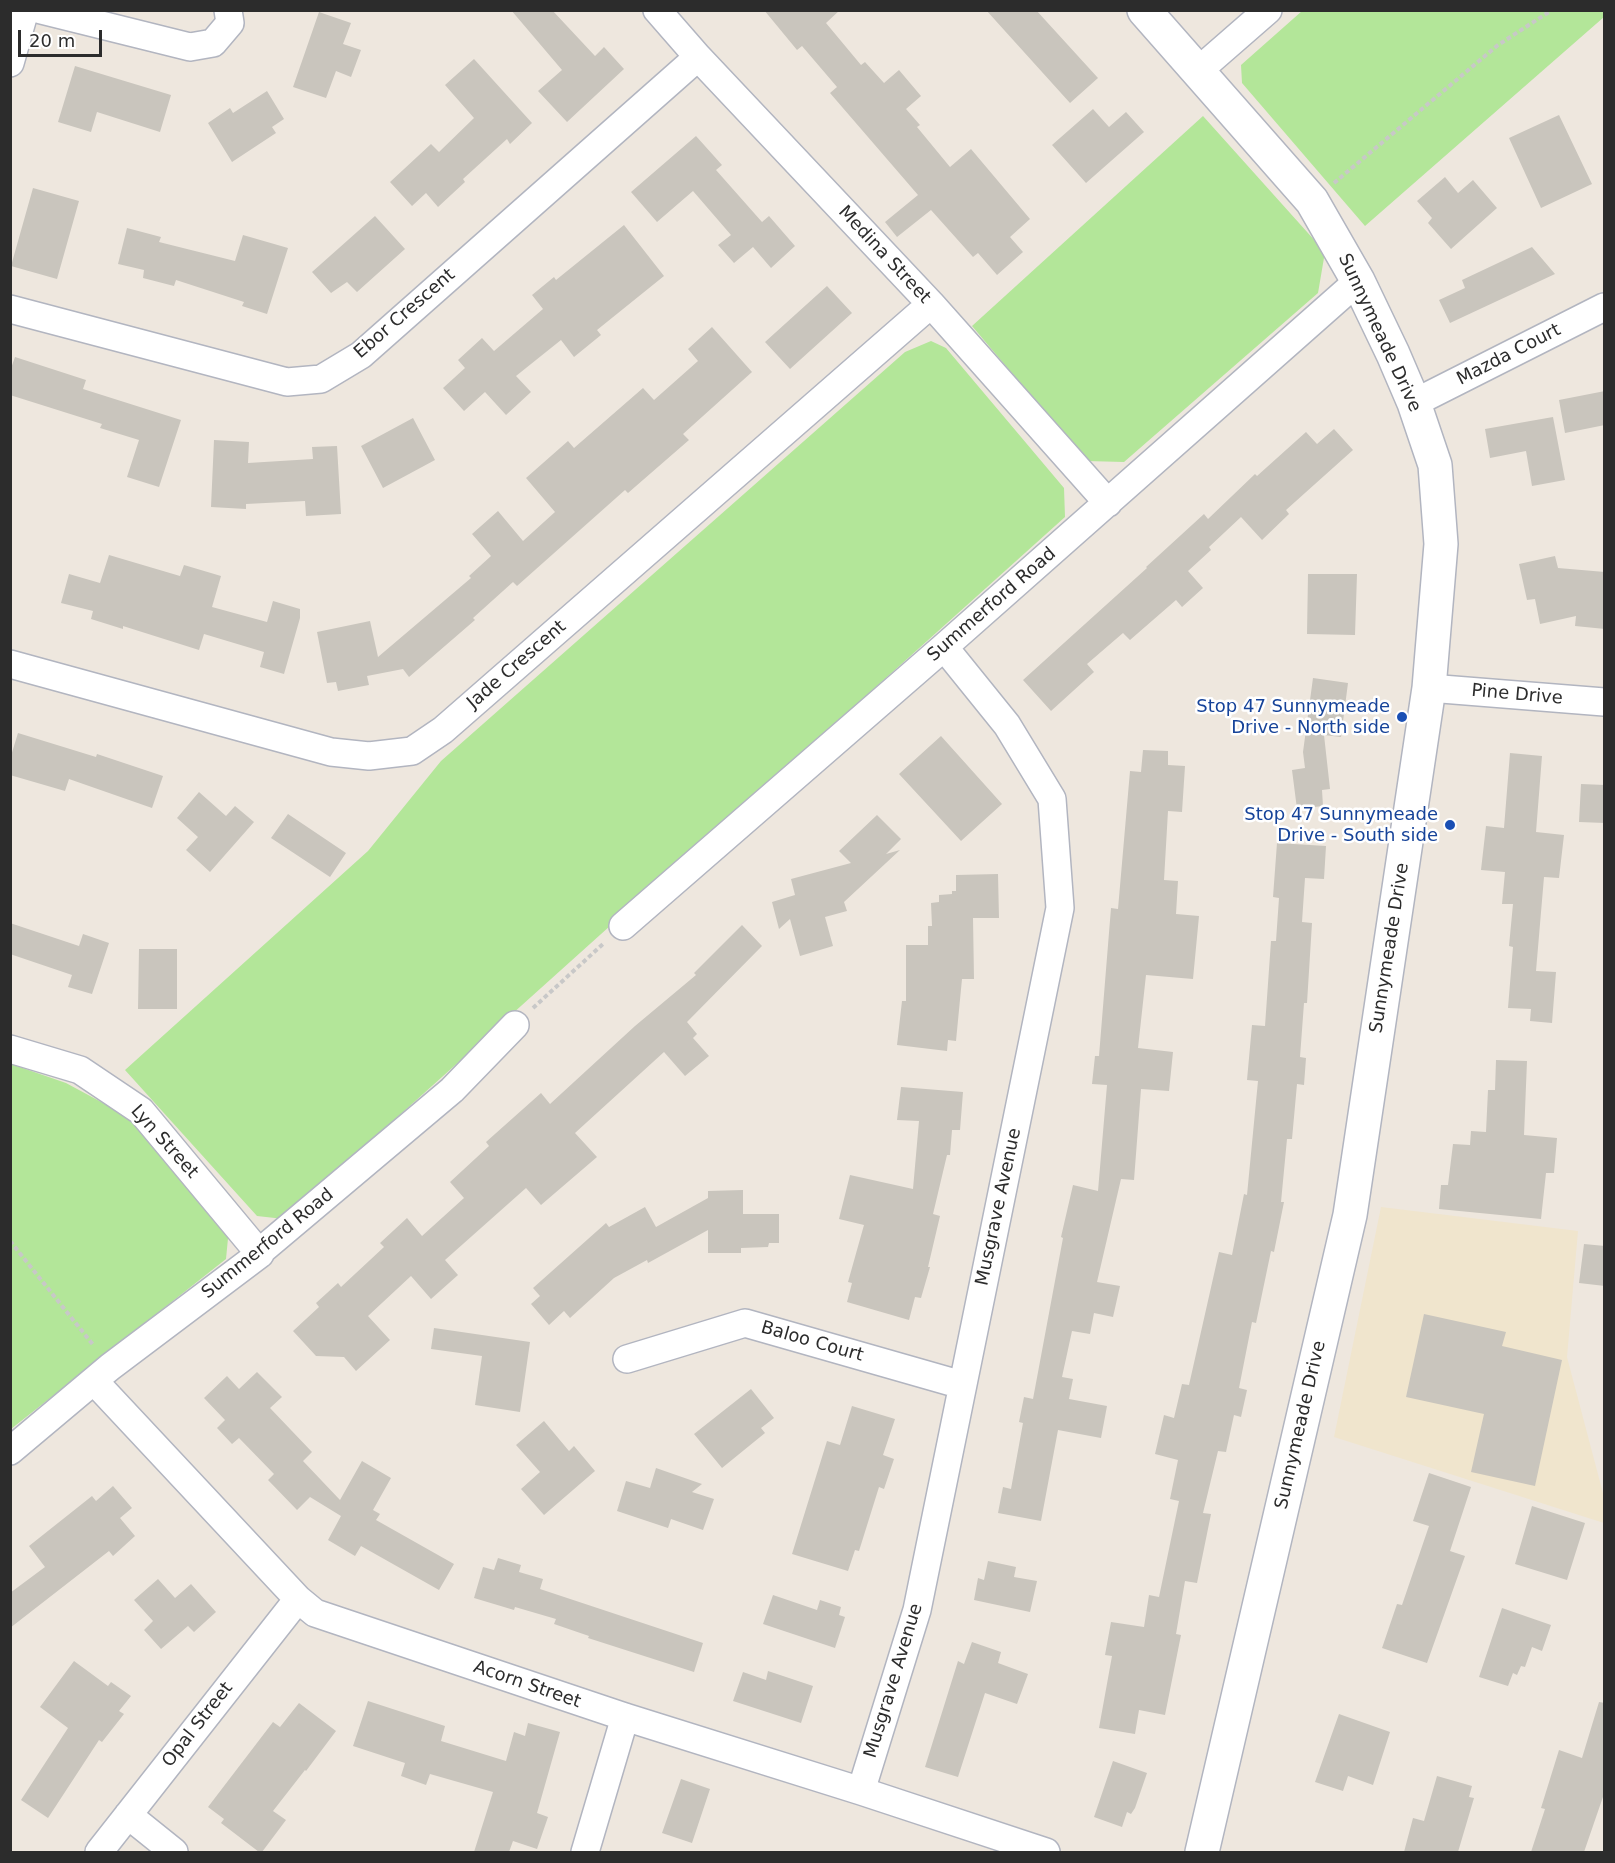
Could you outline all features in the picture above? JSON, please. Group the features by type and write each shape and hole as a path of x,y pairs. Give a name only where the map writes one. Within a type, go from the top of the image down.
{"street":[{"path":"10,63 26,10"},
{"path":"41,10 190,47 213,43 230,23 228,10"},
{"name":"Medina Street","path":"657,10 698,57 931,304 1108,503"},
{"name":"Sunnymeade Drive","path":"1144,10 1312,201 1358,281 1414,403 1435,465 1441,544 1429,688 1350,1215 1202,1852"},
{"path":"1197,71 1268,10"},
{"name":"Ebor Crescent","path":"10,309 287,382 321,379 361,355 698,57"},
{"name":"Summerford Road","path":"623,926 944,648 1358,281"},
{"name":"Jade Crescent","path":"10,664 331,752 369,756 412,751 452,722 931,304"},
{"name":"Mazda Court","path":"1414,403 1605,307"},
{"name":"Musgrave Avenue","path":"861,1791 917,1610 1060,908 1052,799 1007,725 944,648"},
{"name":"Pine Drive","path":"1429,688 1605,702"},
{"name":"Summerford Road","path":"10,1451 102,1374 260,1254 452,1090 515,1024"},
{"name":"Lyn Street","path":"10,1048 80,1070 141,1111 260,1254"},
{"name":"Baloo Court","path":"627,1359 745,1323 962,1384"},
{"name":"Acorn Street","path":"102,1374 298,1599 315,1613 625,1718 861,1791 1046,1852"},
{"name":"Opal Street","path":"99,1852 298,1599"},
{"path":"585,1852 625,1718"},
{"path":"128,1815 174,1852"}],"path":[{"path":"1312,201 1498,45 1552,10"},
{"path":"515,1024 623,926"},
{"path":"10,1241 102,1374"}],"shaded area":[{"path":"1381,1207 1578,1231 1567,1357 1604,1497 1604,1523 1334,1437"}],"green space":[{"path":"1604,10 1604,17 1365,226 1242,83 1241,65 1302,11"},
{"path":"1203,116 1325,252 1318,293 1124,462 1086,461 972,326"},
{"path":"931,341 946,348 1064,488 1065,517 284,1219 257,1216 125,1070 368,851 441,761 905,352"},
{"path":"11,1064 66,1083 129,1117 229,1228 226,1259 11,1429"}],"building":[{"path":"511,10 552,10 595,56 604,47 624,69 567,122 538,91 562,70"},
{"path":"764,10 840,10 826,23 861,65 865,62 884,83 899,70 921,96 906,109 920,125 917,127 950,167 971,149 1030,219 1010,237 1023,252 997,275 978,253 973,257 931,210 897,237 885,222 918,195 830,93 837,87 802,46 797,50"},
{"path":"986,10 1036,10 1098,78 1070,103"},
{"path":"319,12 351,23 343,44 361,50 351,77 336,71 326,98 293,87"},
{"path":"474,59 532,123 510,144 507,139 463,179 465,182 438,207 426,193 412,206 390,182 431,144 439,152 474,118 445,85"},
{"path":"75,66 171,95 160,132 97,112 91,132 58,122"},
{"path":"267,91 284,119 272,127 276,133 232,162 208,123 230,108 233,113"},
{"path":"1093,109 1109,127 1126,112 1144,132 1086,183 1052,145"},
{"path":"1559,115 1592,184 1541,208 1509,138"},
{"path":"696,136 722,165 716,170 762,222 769,216 795,246 771,268 753,247 734,263 718,245 731,235 693,191 657,222 631,192"},
{"path":"1445,177 1458,193 1473,180 1497,208 1451,249 1428,223 1432,218 1417,201"},
{"path":"33,188 79,201 57,279 11,266"},
{"path":"375,216 405,249 357,292 347,282 331,293 312,272"},
{"path":"624,225 664,276 597,330 601,335 574,357 561,340 516,376 531,392 506,415 485,392 464,411 443,388 465,368 458,360 482,338 494,351 543,309 532,295 554,277 556,280"},
{"path":"127,228 161,237 159,242 235,261 243,235 288,248 267,314 242,306 244,302 176,280 174,286 143,278 144,270 118,264"},
{"path":"1532,247 1555,274 1450,323 1439,300 1465,288 1462,280"},
{"path":"827,286 852,313 790,369 765,342"},
{"path":"712,327 752,372 683,434 689,440 628,493 625,490 517,586 513,582 473,618 475,620 409,677 403,669 367,676 369,685 338,691 336,682 327,683 317,632 370,621 378,657 471,578 469,576 491,556 472,534 498,511 523,541 555,512 526,478 568,441 574,448 643,388 654,400 698,361 688,349"},
{"path":"15,357 86,380 83,389 181,420 159,487 127,477 139,440 100,428 102,424 10,395 10,371"},
{"path":"1605,391 1605,425 1565,433 1559,400"},
{"path":"1553,417 1565,480 1532,486 1526,451 1490,458 1485,429"},
{"path":"413,418 435,460 383,488 361,446"},
{"path":"1334,429 1353,450 1286,510 1289,514 1262,540 1241,517 1209,547 1211,550 1188,571 1203,588 1182,607 1176,600 1130,640 1123,633 1087,664 1094,672 1051,711 1023,680 1204,514 1208,519 1255,474 1257,476 1306,432 1317,444"},
{"path":"214,440 249,442 248,463 313,459 312,447 337,446 341,514 306,516 305,501 246,504 246,509 211,507"},
{"path":"109,555 180,576 184,565 221,576 212,607 267,622 273,601 300,609 300,618 284,674 260,667 264,652 204,634 199,650 123,626 123,629 91,619 93,611 61,603 69,574 100,583"},
{"path":"1555,556 1558,568 1605,572 1605,629 1575,626 1576,616 1540,624 1535,599 1527,600 1519,564"},
{"path":"1308,574 1357,574 1355,635 1307,634"},
{"path":"1313,678 1348,683 1341,737 1324,735 1330,789 1322,790 1323,806 1297,809 1292,770 1305,768 1303,752"},
{"path":"18,733 96,757 97,754 163,776 152,808 69,779 65,791 10,775 10,759"},
{"path":"941,736 1002,804 961,841 899,774"},
{"path":"1143,750 1168,751 1168,765 1185,766 1182,812 1168,811 1164,880 1178,881 1176,914 1199,916 1193,979 1146,975 1138,1048 1173,1052 1169,1091 1141,1089 1134,1180 1121,1179 1097,1282 1120,1286 1113,1317 1094,1313 1090,1334 1072,1331 1062,1377 1073,1379 1069,1399 1107,1406 1101,1438 1058,1430 1041,1521 998,1513 1003,1487 1011,1489 1023,1423 1019,1422 1024,1397 1033,1399 1063,1238 1061,1237 1073,1185 1098,1191 1107,1085 1092,1084 1095,1056 1099,1056 1111,908 1118,909 1130,771 1141,772"},
{"path":"1510,753 1542,756 1536,832 1564,835 1559,878 1544,877 1536,971 1556,972 1552,1023 1530,1021 1531,1009 1508,1008 1513,947 1509,946 1513,904 1502,904 1505,872 1481,870 1486,826 1504,828"},
{"path":"1581,784 1605,785 1605,823 1579,822"},
{"path":"199,792 226,816 235,806 254,822 210,872 186,850 198,837 177,818"},
{"path":"288,814 346,853 330,877 271,838"},
{"path":"877,815 901,839 886,854 900,850 844,902 847,911 825,917 833,946 800,956 790,919 779,929 772,902 795,895 791,879 851,863 839,851"},
{"path":"1277,843 1326,846 1324,879 1305,878 1302,922 1312,923 1307,1003 1304,1003 1300,1057 1306,1058 1304,1085 1297,1084 1292,1139 1287,1139 1281,1202 1284,1202 1256,1323 1252,1322 1239,1388 1247,1390 1241,1417 1234,1415 1226,1452 1218,1451 1203,1513 1211,1514 1197,1583 1185,1581 1176,1634 1181,1635 1165,1715 1139,1710 1135,1734 1099,1728 1112,1656 1105,1655 1111,1622 1144,1627 1149,1595 1159,1597 1179,1501 1170,1499 1178,1460 1155,1454 1164,1415 1174,1418 1182,1384 1189,1385 1219,1252 1232,1255 1244,1194 1247,1195 1258,1081 1247,1080 1252,1025 1265,1026 1271,941 1276,941 1279,898 1273,897"},
{"path":"998,874 999,918 973,918 974,979 962,979 956,1041 948,1040 947,1051 897,1045 902,1001 906,1001 906,945 928,945 928,926 932,926 931,903 939,902 939,895 952,894 952,891 956,891 956,875"},
{"path":"10,923 79,946 83,934 109,943 92,994 68,987 72,975 10,954"},
{"path":"742,925 762,946 687,1022 697,1034 693,1038 709,1056 685,1076 664,1052 575,1133 597,1157 541,1205 526,1188 445,1260 458,1275 431,1299 411,1276 368,1316 390,1340 356,1371 344,1357 316,1356 293,1331 319,1307 316,1303 338,1283 341,1287 384,1247 380,1243 407,1218 422,1236 464,1198 450,1182 489,1146 486,1142 541,1093 550,1104 635,1026 696,975 694,973"},
{"path":"139,949 177,949 177,1009 138,1009"},
{"path":"1496,1060 1527,1061 1524,1135 1557,1138 1554,1173 1546,1173 1541,1219 1439,1209 1441,1185 1448,1185 1453,1144 1470,1145 1471,1131 1486,1132 1488,1090 1495,1090"},
{"path":"901,1087 963,1092 960,1130 952,1130 950,1155 947,1155 933,1214 940,1216 928,1267 930,1267 921,1298 915,1297 909,1320 847,1302 852,1283 848,1282 864,1225 839,1219 850,1175 913,1189 919,1121 897,1120"},
{"path":"743,1190 743,1214 779,1214 779,1243 769,1243 768,1247 741,1248 741,1253 708,1253 708,1230 648,1263 647,1260 614,1278 570,1318 564,1311 549,1325 531,1304 540,1296 533,1288 606,1223 609,1227 645,1207 656,1227 708,1198 708,1191"},
{"path":"1584,1244 1605,1246 1605,1286 1579,1283"},
{"path":"1424,1314 1506,1332 1502,1346 1562,1360 1535,1486 1471,1472 1484,1414 1406,1397"},
{"path":"434,1328 530,1342 520,1412 475,1405 482,1356 431,1349"},
{"path":"257,1372 282,1397 270,1408 312,1452 303,1461 340,1500 362,1461 391,1478 373,1510 380,1514 376,1520 454,1564 439,1590 361,1546 355,1556 328,1540 341,1516 310,1497 297,1510 268,1480 274,1474 239,1438 232,1444 217,1428 225,1420 204,1398 227,1376 239,1389"},
{"path":"751,1389 774,1418 761,1428 765,1433 722,1468 694,1434"},
{"path":"852,1406 895,1419 883,1455 894,1459 884,1489 879,1487 859,1551 855,1550 848,1571 792,1554 827,1441 840,1445"},
{"path":"544,1421 569,1451 574,1446 595,1471 544,1515 521,1489 540,1472 516,1445"},
{"path":"656,1468 702,1484 692,1492 714,1499 703,1530 671,1519 668,1528 617,1511 626,1481 650,1488"},
{"path":"1429,1473 1471,1487 1450,1551 1465,1556 1427,1663 1382,1648 1397,1604 1402,1605 1429,1526 1413,1521"},
{"path":"113,1486 132,1508 120,1518 135,1536 113,1556 109,1551 10,1628 10,1593 45,1567 29,1546 92,1496 96,1501"},
{"path":"1532,1506 1585,1523 1567,1580 1515,1564"},
{"path":"498,1558 521,1565 519,1572 543,1579 540,1589 703,1643 694,1672 588,1638 589,1636 554,1624 556,1619 474,1598 483,1567 494,1570"},
{"path":"988,1561 1016,1567 1014,1577 1037,1581 1030,1612 974,1600 978,1578 984,1580"},
{"path":"158,1579 175,1598 191,1584 216,1612 194,1632 188,1626 161,1649 144,1630 153,1621 134,1600"},
{"path":"773,1595 817,1610 820,1600 841,1607 839,1615 845,1617 835,1648 763,1624"},
{"path":"1502,1608 1551,1625 1542,1651 1532,1647 1525,1667 1521,1666 1517,1675 1513,1673 1508,1686 1479,1677"},
{"path":"972,1642 1001,1652 998,1663 1028,1674 1017,1704 985,1693 958,1777 925,1767 958,1661 964,1664"},
{"path":"74,1661 108,1686 111,1682 131,1696 119,1711 124,1714 102,1742 99,1740 48,1818 21,1800 68,1728 40,1707"},
{"path":"768,1671 813,1686 801,1723 733,1701 743,1672 766,1680"},
{"path":"368,1701 445,1726 441,1741 506,1761 514,1732 525,1736 528,1723 560,1732 537,1813 548,1817 537,1849 513,1841 509,1852 474,1852 493,1792 430,1774 426,1785 401,1776 405,1763 353,1746"},
{"path":"1599,1702 1605,1703 1605,1791 1584,1852 1531,1852 1545,1809 1541,1808 1559,1750 1582,1758"},
{"path":"299,1703 336,1731 273,1811 286,1820 262,1852 259,1852 221,1823 224,1819 208,1807 273,1722 280,1727"},
{"path":"1339,1714 1390,1732 1373,1785 1348,1776 1343,1791 1315,1782"},
{"path":"1113,1761 1147,1773 1135,1808 1131,1814 1127,1812 1122,1827 1094,1817"},
{"path":"1437,1776 1472,1786 1469,1797 1474,1798 1458,1852 1404,1852 1413,1818 1424,1821"},
{"path":"681,1779 710,1789 692,1843 662,1833"}],"place":[{"name":"Stop 47 Sunnymeade Drive - North side","path":"1402,717"},
{"name":"Stop 47 Sunnymeade Drive - South side","path":"1450,825"}]}
